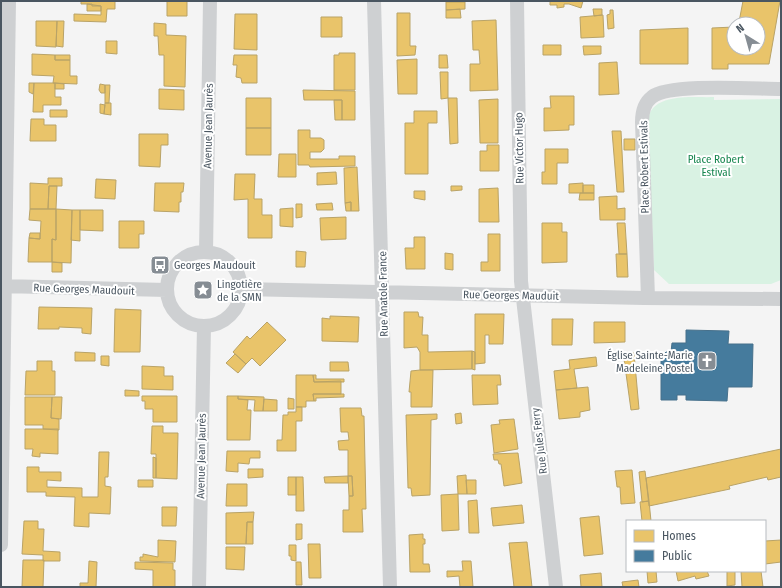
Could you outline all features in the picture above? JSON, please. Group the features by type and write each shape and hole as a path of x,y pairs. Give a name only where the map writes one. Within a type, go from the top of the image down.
{"street":[{"path":"1,545 3,286 9,1"},
{"name":"Avenue Jean Jaurès","path":"206,252 210,1"},
{"name":"Rue Anatole France","path":"374,1 390,587"},
{"name":"Rue Victor Hugo","path":"517,1 522,295"},
{"name":"Place Robert Estivals","path":"648,298 642,122 643,111 648,101 652,97 666,91 781,89"},
{"path":"206,252 217,254 227,259 235,268 240,278 241,289 239,300 234,311 225,319 215,324 204,326 192,324 183,319 169,302 167,290 168,278 174,267 183,259 194,253 206,252"},
{"name":"Rue Georges Maudouit","path":"3,286 167,290"},
{"name":"Rue Georges Mauduit","path":"241,289 648,298 781,298"},
{"name":"Rue Jules Ferry","path":"522,295 556,587"},
{"name":"Avenue Jean Jaurès","path":"199,587 204,326"}],"green space":[{"name":"Place Robert Estival","path":"714,97 714,100 781,99 781,280 771,284 669,284 654,270 648,121 651,112 656,105 674,98"}],"building: Homes":[{"path":"81,1 115,1 115,9 107,9 106,22 74,21 74,14 101,15 101,6 81,4"},
{"path":"167,1 187,1 187,16 167,16"},
{"path":"550,1 583,1 581,8 564,4 564,7 557,8 557,5 550,5"},
{"path":"743,1 780,1 769,64 728,64 728,69 712,69 712,28 726,27 726,56 766,56 766,16 740,16"},
{"path":"446,2 465,2 465,9 446,10"},
{"path":"87,4 101,6 101,11 87,11"},
{"path":"460,9 461,18 446,18 446,10"},
{"path":"593,9 602,9 602,15 594,16"},
{"path":"610,10 613,10 614,28 608,29 607,15 610,14"},
{"path":"397,13 410,13 410,46 416,46 415,55 397,56"},
{"path":"235,14 257,14 257,50 234,49"},
{"path":"603,15 604,37 581,38 580,17"},
{"path":"321,17 342,17 342,37 321,37"},
{"path":"496,20 498,90 470,91 470,64 480,64 479,50 473,50 472,21"},
{"path":"36,21 57,21 56,47 36,46"},
{"path":"57,21 64,21 63,47 56,46"},
{"path":"154,23 166,24 166,35 186,36 185,87 164,86 164,55 159,55 158,36 154,36"},
{"path":"688,28 688,64 640,64 640,30"},
{"path":"106,41 117,41 117,54 106,53"},
{"path":"543,45 561,45 561,55 543,55"},
{"path":"583,46 601,46 601,54 584,55"},
{"path":"339,53 355,53 355,90 334,90 334,55 339,55"},
{"path":"32,54 55,55 55,60 70,60 70,76 77,76 77,84 53,83 54,76 32,75"},
{"path":"55,55 70,55 70,60 55,60"},
{"path":"234,55 257,55 257,83 242,83 241,78 236,77 237,65 233,65"},
{"path":"439,55 447,55 448,68 439,68"},
{"path":"417,59 417,94 398,94 397,60"},
{"path":"617,62 619,94 599,95 599,63"},
{"path":"440,72 448,72 448,98 441,99"},
{"path":"29,83 34,83 33,94 29,92"},
{"path":"34,83 55,83 55,97 61,97 61,105 43,105 43,112 33,112"},
{"path":"55,83 64,84 64,89 55,89"},
{"path":"100,84 105,85 105,93 101,93 99,90"},
{"path":"105,85 110,85 109,103 105,103"},
{"path":"159,89 184,90 184,110 159,109"},
{"path":"303,90 355,91 355,120 342,120 342,100 304,100"},
{"path":"550,96 574,96 574,125 569,125 569,130 544,131 544,108 551,108"},
{"path":"246,98 271,98 271,128 246,128"},
{"path":"448,98 457,98 458,143 450,144"},
{"path":"498,99 498,143 480,143 479,100"},
{"path":"334,100 342,100 342,120 335,120"},
{"path":"105,103 111,103 111,115 104,114"},
{"path":"100,104 105,105 104,114 100,113"},
{"path":"50,110 67,110 67,117 50,117"},
{"path":"414,111 437,111 437,123 428,123 428,174 405,174 405,123 414,123"},
{"path":"31,119 44,119 44,125 56,125 56,141 30,141"},
{"path":"246,128 271,128 271,155 246,155"},
{"path":"298,130 310,130 310,138 321,138 324,140 324,149 321,152 310,152 310,159 339,159 339,156 355,156 355,166 310,167 309,165 298,165"},
{"path":"612,131 621,131 624,192 617,192"},
{"path":"139,134 168,134 168,145 161,145 160,167 139,166"},
{"path":"624,139 635,139 635,150 624,150"},
{"path":"487,145 499,145 499,171 480,171 480,151 487,151"},
{"path":"545,149 568,149 568,163 557,163 557,184 542,184 542,172 545,172"},
{"path":"279,154 296,154 296,177 278,177"},
{"path":"357,167 359,211 351,211 351,202 345,203 344,168"},
{"path":"336,172 337,184 317,185 317,173"},
{"path":"235,174 255,174 254,199 262,199 262,215 272,215 272,238 248,238 248,199 234,200"},
{"path":"48,178 62,178 62,186 49,186 48,209 30,209 30,183 48,184"},
{"path":"96,179 116,180 115,199 95,198"},
{"path":"155,183 184,183 183,192 181,192 181,202 179,202 179,212 154,211"},
{"path":"583,183 583,193 569,193 569,184"},
{"path":"583,185 594,185 594,193 583,193"},
{"path":"49,186 57,186 56,209 48,209"},
{"path":"451,186 462,186 462,190 451,191"},
{"path":"498,188 499,222 479,222 479,189"},
{"path":"414,191 425,191 425,200 414,198"},
{"path":"580,193 594,193 594,200 579,200"},
{"path":"617,196 617,209 625,208 625,220 600,220 599,197"},
{"path":"351,202 351,211 346,211 345,203"},
{"path":"332,203 333,210 317,210 316,204"},
{"path":"296,204 302,204 302,217 296,218"},
{"path":"293,208 293,227 280,226 280,209"},
{"path":"30,209 56,209 56,240 52,239 52,262 28,262 29,238 40,239 41,221 29,220"},
{"path":"56,209 72,210 71,263 52,262 52,239 56,240"},
{"path":"72,210 80,210 80,241 71,240"},
{"path":"80,210 103,210 103,231 80,230"},
{"path":"346,217 346,239 321,240 320,218"},
{"path":"119,221 144,221 144,234 139,234 139,248 119,248"},
{"path":"542,223 562,223 562,232 567,232 567,262 542,263"},
{"path":"617,223 625,223 627,254 619,254"},
{"path":"30,233 40,233 40,239 29,238"},
{"path":"488,234 500,234 500,271 481,271 481,262 488,262"},
{"path":"414,237 425,237 425,269 406,269 405,248 414,248"},
{"path":"296,251 306,252 305,267 296,267"},
{"path":"445,253 453,254 453,270 445,269"},
{"path":"616,254 627,254 628,277 617,277"},
{"path":"52,262 62,263 62,272 52,272"},
{"path":"39,307 92,308 91,334 82,333 82,328 59,327 59,329 38,329"},
{"path":"115,309 141,310 140,352 114,352"},
{"path":"404,312 418,312 419,317 423,317 422,335 428,335 428,352 472,351 472,369 420,370 420,352 417,347 404,348"},
{"path":"475,314 504,314 503,344 489,344 489,335 485,335 485,363 475,364"},
{"path":"330,316 359,317 358,342 322,341 322,318 330,319"},
{"path":"552,319 573,319 572,345 552,345"},
{"path":"267,322 286,340 260,366 252,358 246,364 233,352 247,336 250,339"},
{"path":"594,322 625,322 625,342 594,343"},
{"path":"472,351 475,352 475,370 472,369"},
{"path":"75,352 95,353 95,361 75,361"},
{"path":"626,353 634,353 639,409 631,410 624,359 627,359"},
{"path":"235,354 246,364 238,373 226,363"},
{"path":"101,356 109,356 109,366 101,365"},
{"path":"596,357 597,366 574,369 577,388 556,390 554,371 570,369 569,360"},
{"path":"37,361 52,361 52,371 55,371 55,395 25,395 26,371 37,371"},
{"path":"330,362 348,362 349,371 330,371"},
{"path":"142,366 164,367 164,376 173,376 173,390 142,389"},
{"path":"433,370 432,407 411,407 411,392 409,392 411,371"},
{"path":"296,375 313,375 314,382 341,381 341,394 313,394 314,401 306,401 306,407 296,407"},
{"path":"313,375 316,375 316,379 344,379 344,382 314,382"},
{"path":"472,375 500,375 501,385 497,385 498,404 473,405"},
{"path":"588,387 590,410 580,412 580,417 559,419 556,390"},
{"path":"125,390 139,391 139,396 125,396"},
{"path":"313,394 344,394 344,397 316,398 316,401 314,401"},
{"path":"142,396 177,396 177,422 153,422 153,409 145,409 145,401 142,401"},
{"path":"227,396 238,396 238,399 248,400 247,410 251,410 250,440 227,440"},
{"path":"238,396 264,397 263,411 254,411 255,400 238,399"},
{"path":"25,397 52,397 51,418 59,419 59,430 43,429 43,425 25,425"},
{"path":"52,397 62,397 61,419 51,418"},
{"path":"288,398 294,399 294,409 288,409"},
{"path":"264,399 277,400 277,411 263,411"},
{"path":"296,407 302,407 302,421 296,421 296,451 277,451 277,440 282,440 283,415 288,415 288,412 296,412"},
{"path":"340,408 361,408 362,416 364,416 366,509 362,509 363,532 343,532 343,510 349,510 349,496 353,496 352,476 348,476 348,450 339,450 338,441 349,440 348,432 341,432"},
{"path":"461,413 462,423 456,424 455,414"},
{"path":"437,414 437,419 431,420 430,495 412,496 411,488 408,488 406,415"},
{"path":"514,419 518,449 494,453 491,425 500,424 499,420"},
{"path":"152,426 163,426 163,433 178,433 177,479 156,478 156,454 151,454"},
{"path":"25,429 58,429 58,454 40,453 40,457 32,456 33,449 25,449"},
{"path":"781,449 781,477 768,480 767,477 729,486 730,489 649,506 646,478"},
{"path":"227,451 260,451 260,458 250,458 249,464 238,463 238,472 226,471"},
{"path":"99,452 109,452 108,477 105,477 105,486 111,487 110,514 89,513 89,527 74,526 75,497 46,496 46,492 27,492 27,467 39,467 39,472 61,472 61,481 47,480 47,487 82,488 82,497 98,497"},
{"path":"518,453 522,483 504,486 501,464 499,464 498,460 494,460 493,454"},
{"path":"153,457 156,458 156,478 153,478"},
{"path":"248,469 263,469 263,477 248,478"},
{"path":"632,470 635,503 621,504 620,487 617,487 615,471"},
{"path":"645,471 649,501 642,502 639,472"},
{"path":"466,475 467,494 458,494 457,476"},
{"path":"348,476 348,483 325,483 324,477"},
{"path":"348,476 352,476 353,496 349,496"},
{"path":"288,477 296,477 296,495 288,495"},
{"path":"296,477 303,477 304,511 296,511"},
{"path":"138,480 153,480 153,487 138,487"},
{"path":"466,480 476,480 476,494 467,494"},
{"path":"227,484 247,484 247,506 226,506"},
{"path":"458,494 459,530 442,531 441,495"},
{"path":"477,500 479,533 469,533 468,501"},
{"path":"649,501 651,520 642,520 640,502"},
{"path":"522,505 524,523 493,526 491,508"},
{"path":"162,507 177,507 176,526 162,526"},
{"path":"254,512 253,522 247,522 246,544 226,544 226,513"},
{"path":"599,516 603,554 584,556 580,518"},
{"path":"24,521 38,521 38,529 44,529 43,551 60,552 60,561 43,561 43,555 22,554"},
{"path":"247,522 253,522 253,544 246,544"},
{"path":"296,524 302,524 302,539 296,540"},
{"path":"423,534 425,544 423,544 423,564 429,564 430,572 410,572 409,535"},
{"path":"158,540 176,541 175,562 140,561 140,557 143,557 143,554 158,557"},
{"path":"781,540 781,562 766,564 766,541"},
{"path":"527,542 532,587 514,587 509,543"},
{"path":"308,544 320,544 321,578 309,578"},
{"path":"289,545 296,545 296,561 291,560 291,556 289,556"},
{"path":"226,547 245,547 244,570 226,569"},
{"path":"23,560 44,560 43,587 22,587"},
{"path":"89,561 97,562 96,587 80,587 80,583 88,583"},
{"path":"462,561 471,561 473,587 460,587 459,576 447,577 447,571 463,571"},
{"path":"135,562 173,563 173,570 175,570 175,587 153,587 153,570 135,569"},
{"path":"296,562 301,562 302,585 296,585"},
{"path":"647,572 656,572 657,582 648,583"},
{"path":"676,572 707,572 709,576 696,579 695,576 678,581"},
{"path":"727,572 735,572 735,585 727,586"},
{"path":"741,572 761,572 763,587 742,587"},
{"path":"601,573 602,587 581,587 580,575"},
{"path":"638,580 639,587 623,587 622,582"}],"building: Public":[{"name":"Église Sainte-Marie Madeleine Postel","path":"686,330 729,331 728,344 753,344 752,387 728,387 727,401 686,400 686,395 677,395 677,400 661,400 661,357 666,352 671,352 672,343 686,343"}],"place":[{"name":"Georges Maudouit","path":"160,265"},
{"name":"Lingotière de la SMN","path":"203,290"},
{"name":"Église Sainte-Marie Madeleine Postel","path":"707,361"}]}
